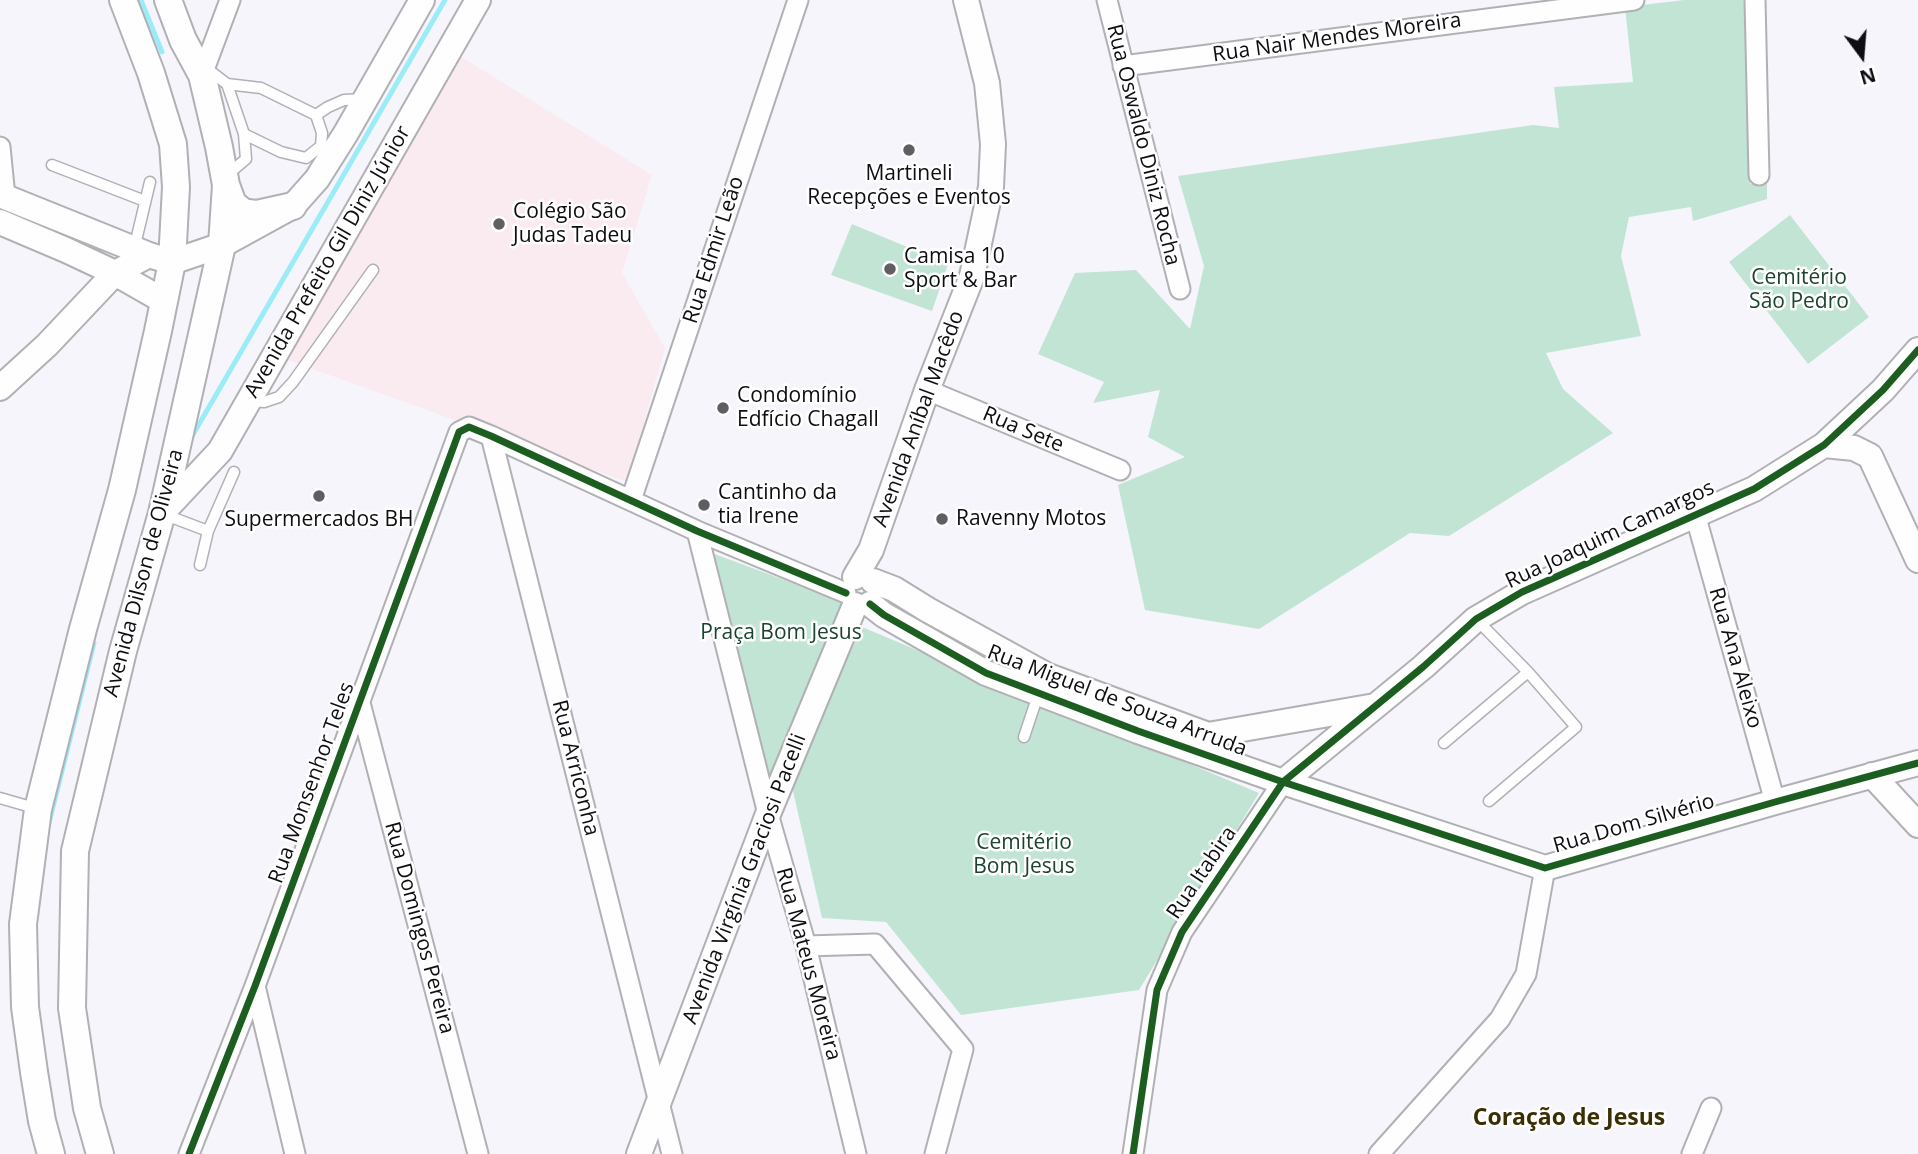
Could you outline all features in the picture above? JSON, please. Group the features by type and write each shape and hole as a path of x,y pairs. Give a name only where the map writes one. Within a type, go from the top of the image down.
{"main road":[{"name":"Avenida Dilson de Oliveira","path":"51,1154 42,1121 25,1007 23,923 38,809 83,629 122,490 164,301 151,256 176,187 173,145 151,73 122,0"},
{"name":"Avenida Dilson de Oliveira","path":"100,1154 87,1108 72,1008 75,851 123,651 162,513 222,246 225,181 211,76 183,40 168,0"},
{"path":"225,181 233,204 243,212 257,214 293,206"},
{"path":"122,490 131,501 144,509 162,513"}],"street":[{"path":"211,76 230,0"},
{"path":"0,388 47,345 114,274 151,256 222,246 293,206 317,179 422,0"},
{"name":"Avenida Prefeito Gil Diniz Júnior","path":"162,513 220,451 478,0"},
{"name":"Rua Edmir Leão","path":"631,500 798,0"},
{"name":"Avenida Aníbal Macêdo","path":"861,590 871,550 927,390 972,275 991,187 993,144 987,82 966,0"},
{"name":"Rua Oswaldo Diniz Rocha","path":"1107,0 1180,289"},
{"name":"Rua Nair Mendes Moreira","path":"1123,66 1525,6 1634,0"},
{"path":"1755,0 1759,175"},
{"path":"0,147 2,196 151,256"},
{"path":"0,222 66,250 164,301"},
{"name":"Rua Joaquim Camargos","path":"1283,782 1423,667 1482,625 1522,592 1754,489 1824,445 1883,390 1918,350"},
{"name":"Rua Sete","path":"927,390 1120,470"},
{"name":"Rua Miguel de Souza Arruda","path":"468,427 697,531 861,590 894,589 1043,685 1138,731 1283,782"},
{"name":"Rua Monsenhor Teles","path":"189,1154 255,986 459,432 468,427"},
{"name":"Rua Arriconha","path":"491,436 672,1154"},
{"path":"1824,445 1854,447 1870,456 1918,559"},
{"name":"Rua Ana Aleixo","path":"1695,514 1775,802"},
{"name":"Rua Mateus Moreira","path":"697,531 768,814 806,946 856,1154"},
{"name":"Avenida Virgínia Graciosi Pacelli","path":"639,1154 768,814 861,590"},
{"name":"Rua Miguel de Souza Arruda","path":"1043,685 1208,735 1375,706"},
{"name":"Rua Domingos Pereira","path":"360,702 478,1154"},
{"name":"Rua Dom Silvério","path":"1283,782 1545,868 1918,763"},
{"path":"1872,775 1918,825"},
{"name":"Rua Itabira","path":"1133,1154 1157,990 1182,932 1283,782"},
{"path":"1379,1154 1500,1019 1526,974 1545,868"},
{"path":"806,946 875,944 963,1049 935,1154"},
{"path":"255,986 295,1154"},
{"path":"1692,1154 1711,1108"}],"lane":[{"path":"211,76 261,88 316,115 322,133 321,146 306,158 281,152 244,134"},
{"path":"211,76 244,134 246,159 225,181"},
{"path":"316,115 344,100 366,98"},
{"path":"52,165 145,201"},
{"path":"150,182 145,201 151,256"},
{"path":"248,401 264,402 279,397 373,270"},
{"path":"200,565 208,531 234,472"},
{"path":"162,513 208,531"},
{"path":"1482,625 1576,727 1489,801"},
{"path":"1444,743 1528,672"},
{"path":"1024,737 1043,685"},
{"path":"0,798 38,809"}],"shaded area":[{"name":"Colégio São Judas Tadeu","path":"460,56 652,175 622,273 665,348 627,482 282,358"}],"green space":[{"path":"1684,0 1746,0 1750,184 1767,183 1767,199 1693,221 1691,207 1629,217 1621,256 1641,336 1546,353 1563,389 1613,433 1449,536 1410,533 1259,629 1145,610 1118,485 1185,457 1148,437 1160,390 1093,403 1104,382 1038,354 1075,273 1136,270 1190,329 1204,266 1178,176 1533,125 1559,128 1554,87 1633,82 1625,7"},
{"name":"Cemitério São Pedro","path":"1790,215 1869,317 1808,364 1729,262"},
{"name":"Camisa 10 Sport & Bar","path":"852,224 948,264 932,311 831,275"},
{"name":"Praça Bom Jesus","path":"709,552 847,603 770,795"},
{"name":"Cemitério Bom Jesus","path":"862,627 1259,793 1139,990 961,1015 886,922 822,918 790,778"}],"waterway":[{"path":"141,0 162,52"},
{"path":"191,438 445,0"},
{"path":"44,226 73,239"},
{"path":"49,823 94,643"}],"cycle path":[{"path":"1133,1154 1157,990 1182,932 1283,782 1423,667 1476,619 1522,592 1754,489 1824,445 1883,390 1918,350"},
{"path":"189,1154 255,986 459,432 469,427 491,436 697,531 846,593"},
{"path":"870,604 884,615 986,673 1283,782 1545,868 1918,763"}],"place":[{"name":"Martineli Recepções e Eventos","path":"909,150"},
{"name":"Colégio São Judas Tadeu","path":"499,224"},
{"name":"Camisa 10 Sport & Bar","path":"890,269"},
{"name":"Condomínio Edfício Chagall","path":"723,408"},
{"name":"Supermercados BH","path":"319,496"},
{"name":"Cantinho da tia Irene","path":"704,505"},
{"name":"Ravenny Motos","path":"942,519"}],"district":[{"name":"Coração de Jesus","path":"1569,1118"}]}
